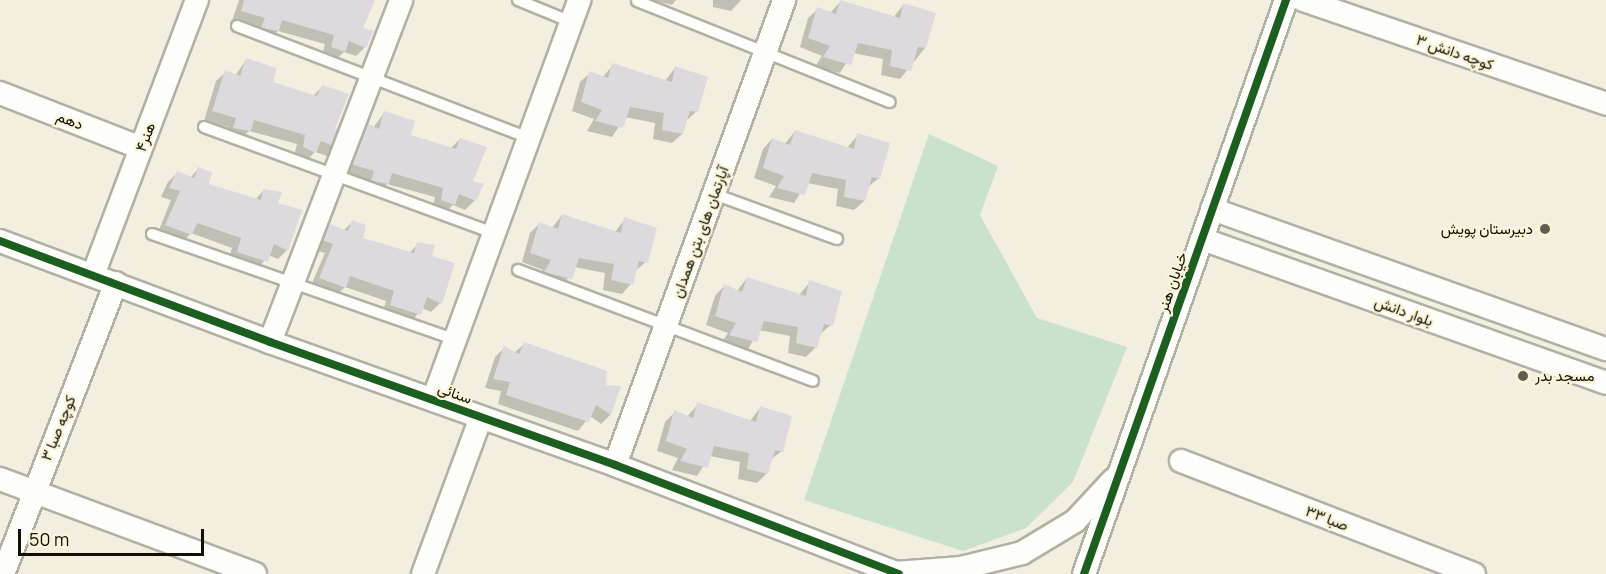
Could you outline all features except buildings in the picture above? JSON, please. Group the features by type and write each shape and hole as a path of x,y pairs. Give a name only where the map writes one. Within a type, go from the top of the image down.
{"street":[{"name":"هنر۴","path":"93,275 197,0"},
{"path":"270,342 401,0"},
{"path":"433,400 579,0"},
{"name":"آپارتمان های بتن همدان","path":"615,465 784,0"},
{"name":"خیابان هنر","path":"1084,574 1286,0"},
{"name":"کوچه دانش ۳","path":"1304,0 1606,104"},
{"name":"دهم","path":"0,93 141,148"},
{"name":"بلوار دانش","path":"1212,209 1606,349"},
{"name":"بلوار دانش","path":"1202,239 1606,383"},
{"name":"سنائی","path":"0,240 270,342 615,465 897,573"},
{"name":"کوچه صبا ۳","path":"3,574 32,491 116,283"},
{"path":"423,574 481,417"},
{"name":"۳۳ صبا","path":"1181,461 1421,564 1474,574"},
{"path":"897,573 961,568 1022,553 1076,520 1119,475"},
{"path":"0,479 255,574"}],"lane":[{"path":"518,0 571,22"},
{"path":"637,1 890,102"},
{"path":"237,26 370,79 529,138"},
{"path":"204,127 494,233"},
{"path":"714,194 837,239"},
{"path":"152,234 294,281 456,340"},
{"path":"518,270 813,381"}],"green space":[{"path":"929,134 998,166 980,215 1037,318 1127,347 1073,482 1026,528 963,551 804,500"}],"cycle path":[{"path":"1084,574 1286,0"},
{"path":"0,241 270,342 615,465 899,574"}],"place":[{"name":"دبیرستان پویش","path":"1545,229"},
{"name":"مسجد بدر","path":"1523,376"}]}
